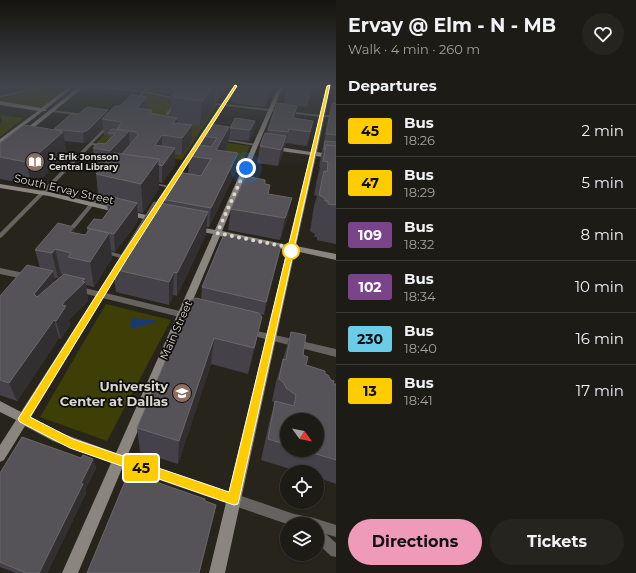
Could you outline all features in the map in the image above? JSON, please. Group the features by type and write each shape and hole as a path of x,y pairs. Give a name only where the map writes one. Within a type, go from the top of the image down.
{"main road":[{"path":"29,113 37,114"},
{"path":"18,138 50,113"},
{"path":"143,228 205,137 217,113"},
{"name":"Main Street","path":"70,573 217,233 259,145 270,113"},
{"path":"216,573 292,248 322,113"},
{"path":"0,142 37,114"},
{"path":"269,147 336,157"},
{"name":"South Ervay Street","path":"0,186 43,193 91,206 166,222"},
{"path":"188,227 336,257"},
{"path":"0,456 126,255"},
{"path":"0,406 57,437 118,460"}],"street":[{"path":"66,113 91,116"},
{"path":"294,113 336,117"},
{"path":"0,236 114,120"},
{"path":"215,139 259,145"},
{"path":"92,144 110,147"},
{"path":"145,182 170,187"},
{"path":"65,236 108,185"},
{"path":"96,250 126,255"},
{"path":"0,271 32,278"},
{"path":"71,288 200,320"},
{"path":"238,329 336,353"},
{"path":"118,460 282,517"},
{"path":"324,527 336,531"},
{"path":"324,541 336,551"}],"shaded area":[{"path":"126,113 212,113 182,160 93,146"},
{"path":"0,115 24,118 0,137 0,124 2,120"},
{"path":"228,143 250,146 242,164 221,158"},
{"path":"106,304 171,320 107,441 40,417"}],"water":[{"path":"132,318 159,321 130,329"}],"building":[{"path":"80,113 105,113 88,130 83,132 54,129 71,114 77,115"},
{"path":"108,113 150,113 177,118 173,123 192,125 182,138 162,135 155,145 175,148 162,166 159,165 159,159 122,154 138,135 136,132 117,129 122,122 102,119"},
{"path":"274,113 295,113 293,118 313,121 310,132 289,129 288,132 268,130"},
{"path":"330,113 336,113 336,135 326,134"},
{"path":"235,118 255,121 250,130 230,128"},
{"path":"210,124 229,127 216,150 238,153 211,208 161,199 178,172 201,176 211,159 189,156 196,144 211,147 217,138 202,136"},
{"path":"24,125 63,132 31,160 26,162 0,157 0,143"},
{"path":"112,129 129,131 110,151 93,148 98,143 105,144 115,134 108,133"},
{"path":"265,133 286,136 281,150 260,146"},
{"path":"325,141 336,142 336,146 326,145 324,150"},
{"path":"326,145 336,146 336,205 328,204 328,201 325,201 325,198 319,195 324,171 327,172 328,162 323,161"},
{"path":"114,153 159,159 141,184 96,174"},
{"path":"246,176 265,180 265,184 270,185 268,194 292,198 285,218 231,209"},
{"path":"113,197 137,203 114,234 87,228 94,219 102,220 112,206 107,205"},
{"path":"154,202 208,212 177,273 174,272 169,282 113,269"},
{"path":"58,223 74,227 70,232 85,235 90,229 109,233 90,262 68,257 71,253 55,249 52,253 35,250"},
{"path":"224,234 281,246 266,302 202,287"},
{"path":"27,265 53,271 34,294 37,297 64,274 85,279 82,281 85,282 64,302 62,305 66,306 56,321 54,320 9,383 0,380 0,296"},
{"path":"196,298 259,313 262,317 254,348 214,338 179,441 137,428 191,300"},
{"path":"291,332 306,335 303,355 308,357 306,365 325,371 325,374 334,381 333,384 336,384 336,460 324,456 324,413 280,413 280,443 268,439 275,401 294,406 296,395 286,388 284,383 279,379 283,359 286,360"},
{"path":"22,437 81,458 83,455 93,459 81,483 83,484 39,573 26,573 0,562 0,473"},
{"path":"133,474 205,499 205,501 216,505 199,573 87,573 126,479 131,481"}],"bus line":[{"name":"45","path":"217,113 124,257 24,419 70,443 234,500 323,113"}],"place":[{"name":"J. Erik Jonsson Central Library","path":"35,162"},
{"name":"University Center at Dallas","path":"182,393"}],"route":[{"path":"246,168 217,233 292,248 290,252 291,251"}]}
